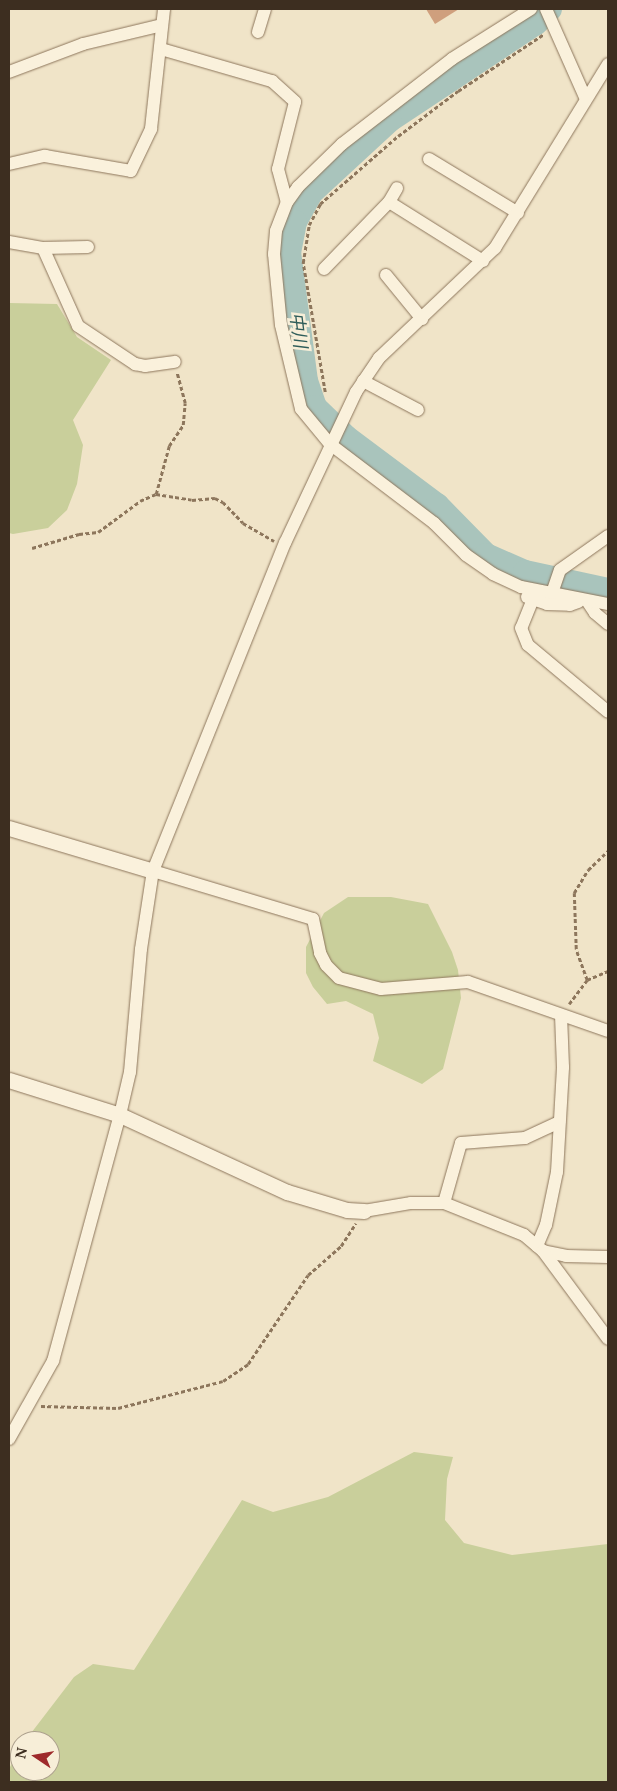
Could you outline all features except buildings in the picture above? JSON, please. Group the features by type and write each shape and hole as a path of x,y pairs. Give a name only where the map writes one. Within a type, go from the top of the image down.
{"street":[{"path":"9,164 45,156 131,170 151,129 164,9"},
{"path":"258,32 265,9"},
{"path":"531,9 452,59 342,144 287,202 276,231 274,254 281,325 301,409 331,441 434,523 466,555 485,569 521,587 553,590 585,600 608,604"},
{"path":"546,9 585,97"},
{"path":"9,72 83,44 162,25"},
{"path":"161,49 272,81 295,102 278,169 287,202"},
{"path":"9,1438 30,1406 53,1361 120,1115 130,1072 153,871 285,543 340,420 363,381 380,358 483,261 518,213 585,97 608,64"},
{"path":"429,159 518,213"},
{"path":"324,270 389,202 397,188"},
{"path":"389,202 483,261"},
{"path":"9,242 43,248 88,247"},
{"path":"43,248 78,326 135,364 145,366 175,362"},
{"path":"386,275 422,319"},
{"path":"363,381 418,410"},
{"path":"553,590 558,574 572,560 608,536"},
{"path":"485,569 499,586 533,599 570,605 585,600"},
{"path":"533,599 520,628 528,645 608,712"},
{"path":"585,600 595,613 608,624"},
{"path":"9,828 314,919 320,953 326,965 339,978 381,989 468,982 608,1031"},
{"path":"540,1248 557,1172 563,1067 561,1016"},
{"path":"9,1080 120,1115 287,1192 347,1210 364,1211 411,1203 444,1204 524,1235 540,1248 608,1340"},
{"path":"444,1204 461,1143 525,1138 559,1122"},
{"path":"540,1248 566,1256 608,1257"}],"path":[{"path":"156,494 169,446 183,425 185,403 175,362"},
{"path":"32,548 79,534 98,532 140,501 156,494 192,500 215,498 268,539 285,543"},
{"path":"587,980 576,949 574,893 588,870 608,851"},
{"path":"561,1016 587,980 608,971"},
{"path":"30,1406 118,1408 223,1381 248,1364 308,1275 341,1246 364,1211"}],"green space":[{"path":"9,303 57,304 77,337 111,360 73,420 83,445 77,484 67,510 48,528 13,534 9,533"},
{"path":"348,897 391,897 428,904 452,952 458,970 461,998 443,1069 422,1084 373,1061 379,1038 373,1014 346,1001 327,1004 313,987 306,973 306,947 324,913"},
{"path":"414,1452 453,1457 447,1479 445,1520 464,1543 512,1555 608,1544 608,1782 9,1782 10,1767 10,1781 60,1781 60,1731 33,1731 74,1677 93,1664 134,1670 242,1500 273,1512 328,1497"}],"waterway":[{"name":"中川","path":"550,9 536,23 390,120 311,193 295,222 289,252 306,381 315,407 346,437 437,505 486,555 525,572 608,590"}]}
